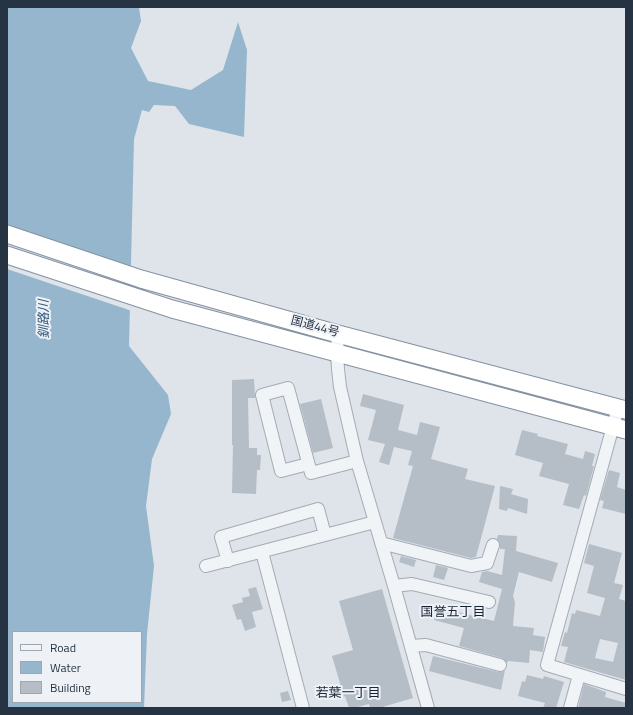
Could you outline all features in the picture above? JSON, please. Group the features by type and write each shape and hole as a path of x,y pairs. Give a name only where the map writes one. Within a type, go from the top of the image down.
{"highway":[{"name":"国道44号","path":"7,234 141,280 622,409"},
{"name":"国道44号","path":"7,255 172,309 619,428"}],"street":[{"path":"338,334 337,353 340,387 357,461 376,522 428,708"},
{"path":"308,464 282,471 262,395 288,388 311,473 357,461"},
{"path":"622,409 619,428 547,665 626,689"},
{"path":"228,561 221,537 318,509 325,535"},
{"path":"206,566 376,522"},
{"path":"381,543 472,566 487,563 493,545"},
{"path":"262,552 303,708"},
{"path":"394,586 412,584 489,602"},
{"path":"411,646 426,645 500,665"},
{"path":"570,708 579,675"}],"water":[{"name":"釧路川","path":"7,7 139,7 141,21 131,48 148,81 191,90 223,70 238,22 247,50 244,137 189,124 175,106 154,105 149,112 142,110 134,139 129,346 168,395 171,414 152,459 146,506 154,566 147,634 144,708 7,708"}],"pier":[{"path":"7,225 134,269 132,311 7,269"}],"building":[{"path":"254,379 255,398 248,398 249,448 257,448 257,455 261,455 260,470 257,470 256,494 232,493 232,380"},
{"path":"363,394 404,405 398,430 417,435 420,422 440,427 431,459 468,469 465,479 495,486 476,557 471,558 393,538 413,466 408,465 412,451 394,447 389,465 379,462 385,444 368,440 376,410 360,406"},
{"path":"321,399 333,448 313,453 300,404"},
{"path":"522,430 538,434 537,436 568,444 565,454 583,459 585,451 595,454 592,466 594,466 586,496 584,495 579,509 563,505 569,484 539,476 543,463 515,455"},
{"path":"609,470 620,473 617,487 626,490 626,514 602,508 604,501 600,500"},
{"path":"500,486 513,489 511,494 528,499 527,514 508,508 507,511 499,509"},
{"path":"498,535 517,536 516,551 558,563 552,582 519,572 513,596 515,602 513,626 534,628 533,635 545,637 543,652 530,650 529,663 508,661 507,663 502,658 459,646 464,628 434,620 437,607 494,621 502,589 479,582 482,572 487,571 502,575 505,549 500,549 500,544 497,539"},
{"path":"589,544 622,553 614,583 623,585 619,599 626,601 626,680 564,662 568,647 561,646 565,632 567,633 572,613 575,614 576,610 600,616 605,598 587,593 594,566 584,563","holes":["600,639 618,643 613,662 595,658"]},
{"path":"401,556 416,560 414,567 399,562"},
{"path":"436,565 448,568 444,580 433,577"},
{"path":"256,587 263,609 252,612 256,627 245,631 241,619 237,620 232,605 243,602 242,598 250,596 248,589"},
{"path":"382,589 413,698 379,708 370,708 369,704 349,708 345,696 344,697 332,656 353,650 339,601"},
{"path":"433,656 498,672 505,670 501,690 429,671"},
{"path":"527,675 543,679 544,676 564,682 556,708 543,708 545,703 518,696 522,681 525,682"},
{"path":"584,684 606,692 605,697 626,703 626,708 578,708"},
{"path":"288,691 291,700 282,702 280,693"}],"district":[{"name":"国誉五丁目","path":"453,613"},
{"name":"若葉一丁目","path":"348,694"}]}
